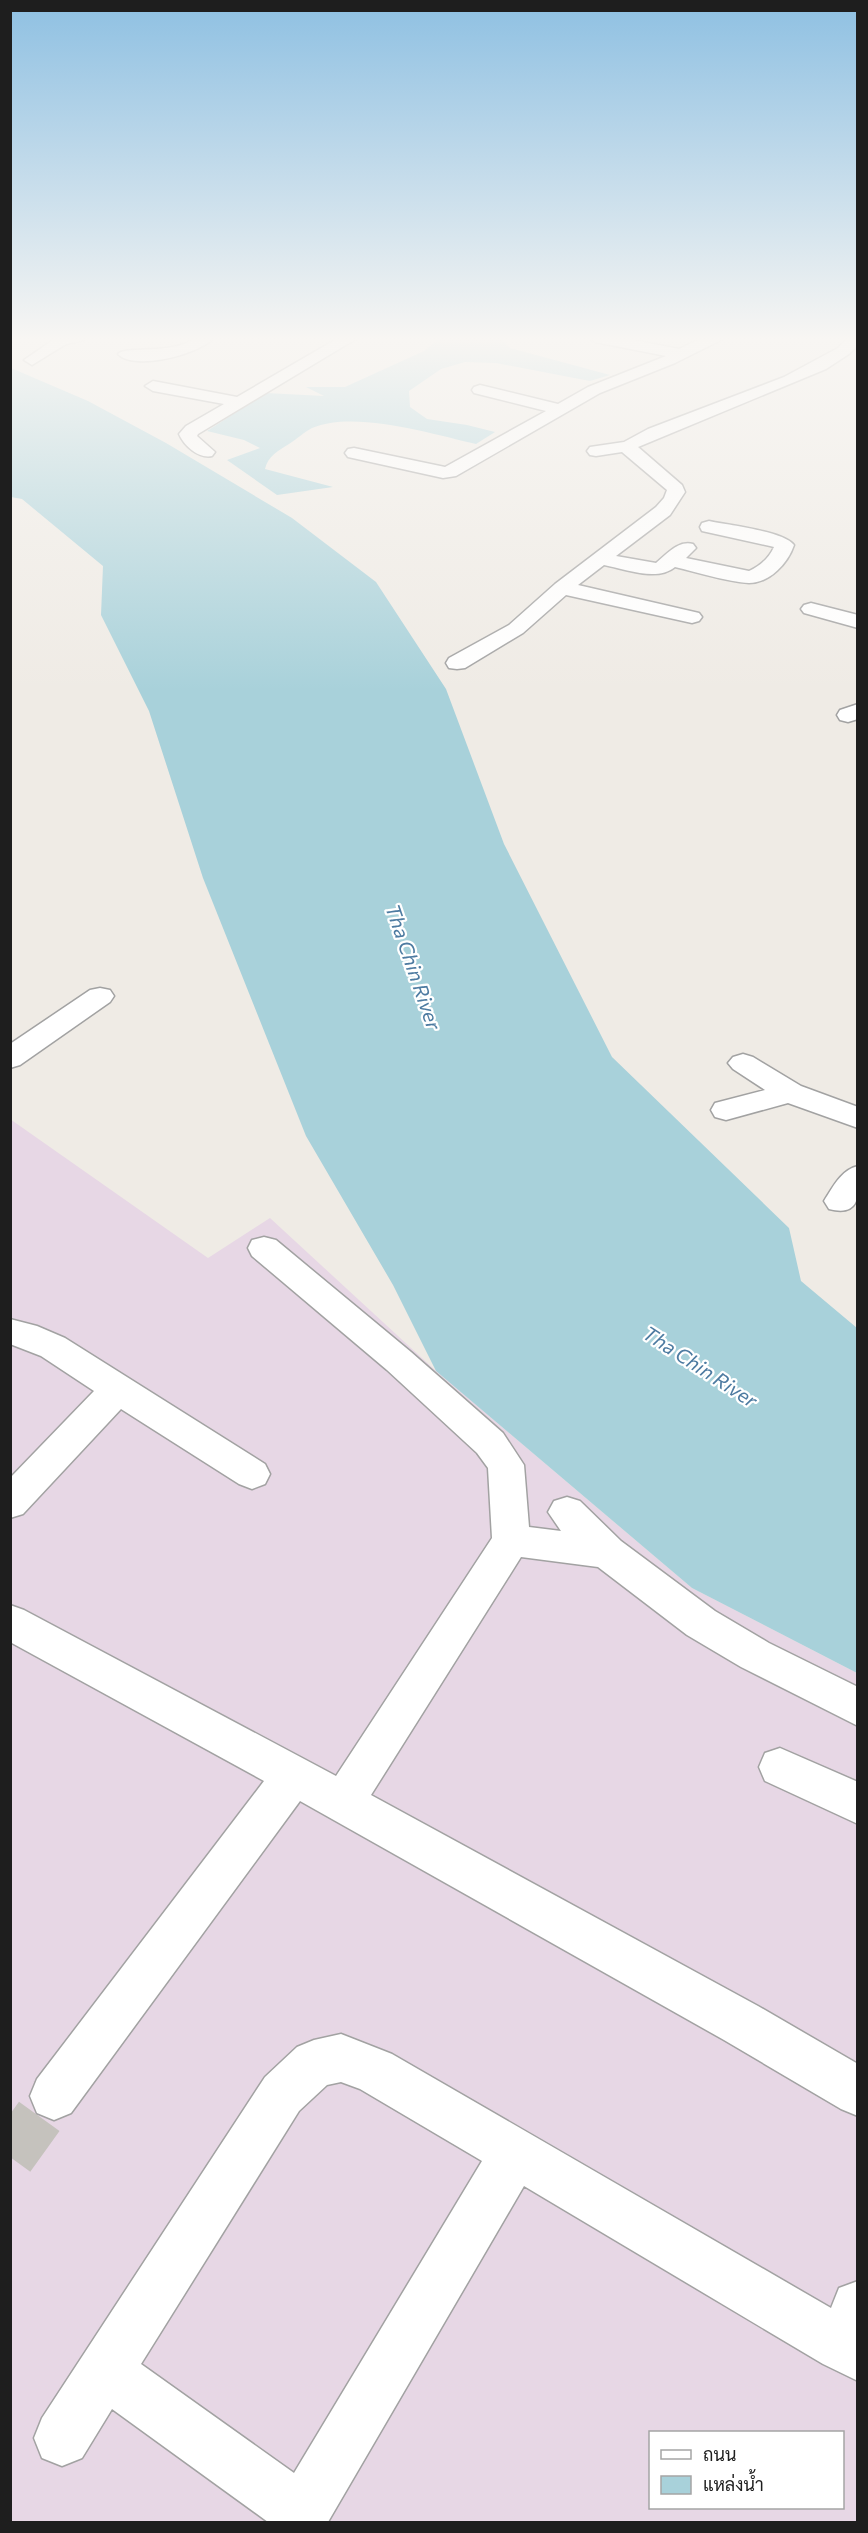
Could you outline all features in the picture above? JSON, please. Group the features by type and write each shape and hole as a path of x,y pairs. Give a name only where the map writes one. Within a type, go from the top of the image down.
{"street":[{"path":"364,455 443,473 450,472 479,455"},
{"path":"457,663 498,640 528,619 562,588 663,511 676,495 676,489 636,455"},
{"path":"601,559 655,569 662,568 714,523 784,545 783,550 762,573 750,577 672,561"},
{"path":"562,588 692,617"},
{"path":"811,609 858,622"},
{"path":"504,616 528,619"},
{"path":"10,1059 100,996"},
{"path":"742,1063 790,1093 858,1118"},
{"path":"726,1110 790,1093"},
{"path":"840,1201 858,1176"},
{"path":"264,1248 399,1361 490,1443 506,1465 511,1540 343,1802"},
{"path":"10,1331 25,1334 48,1344 252,1474"},
{"path":"10,1503 118,1389"},
{"path":"567,1512 607,1552 700,1623 755,1655 858,1708"},
{"path":"511,1540 607,1552"},
{"path":"10,1622 343,1802 741,2023 858,2092"},
{"path":"780,1767 858,1804"},
{"path":"54,2096 294,1775"},
{"path":"62,2438 282,2094 314,2064 341,2058 375,2071 515,2153 852,2335"},
{"path":"105,2372 300,2518 515,2153"}],"shaded area":[{"path":"10,1119 208,1258 270,1218 436,1371 692,1588 857,1673 857,2522 11,2522"}],"water":[{"name":"Tha Chin River","path":"11,455 187,455 292,518 376,582 446,689 504,844 612,1057 789,1228 801,1281 857,1328 857,1673 692,1588 436,1371 393,1285 306,1136 203,878 149,711 101,615 103,566 22,499 11,497"},
{"path":"240,455 273,455 265,469 333,487 277,495 227,460"}],"tunnel":[{"path":"10,2157 54,2096"}]}
